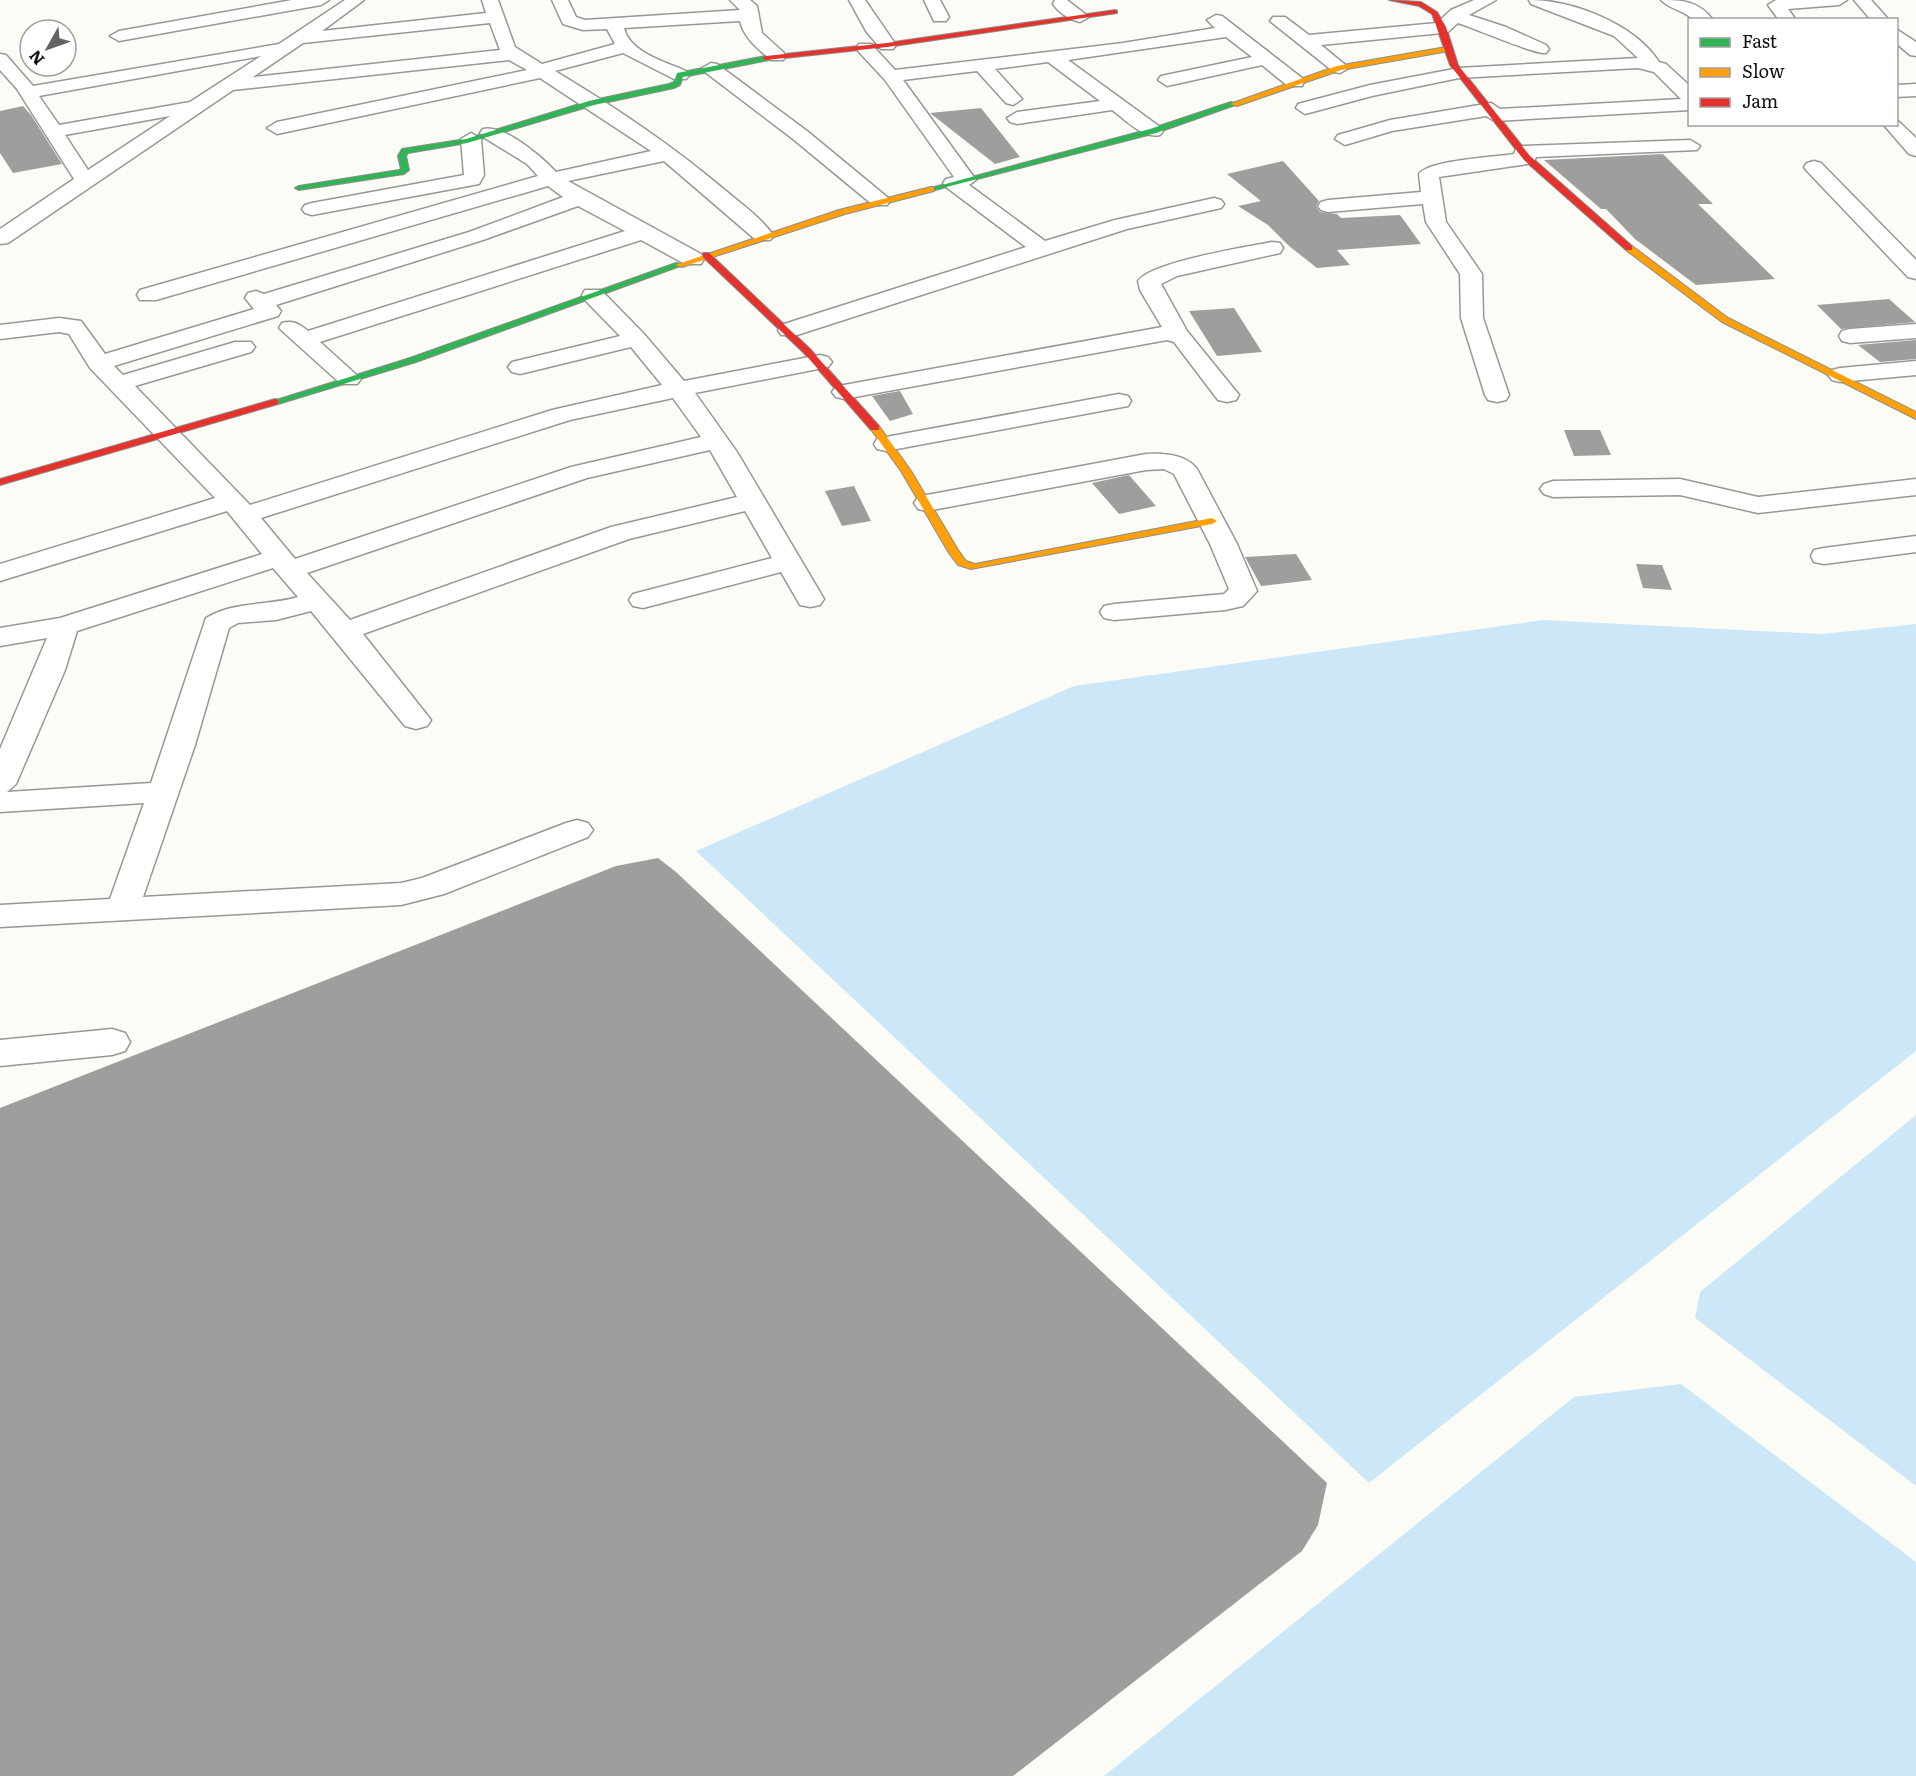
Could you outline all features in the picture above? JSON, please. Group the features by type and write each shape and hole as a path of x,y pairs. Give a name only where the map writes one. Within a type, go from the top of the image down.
{"street":[{"path":"119,36 321,0"},
{"path":"0,238 356,0"},
{"path":"490,0 498,17 507,48 512,54 592,103 667,154 710,187 763,236"},
{"path":"560,0 572,23 622,23 743,8 753,35 777,56"},
{"path":"857,0 875,31 887,45"},
{"path":"932,0 940,16"},
{"path":"1392,0 1430,4 1438,18 1448,22 1500,31 1540,49"},
{"path":"1305,42 1448,22 1488,0"},
{"path":"1537,0 1620,32 1642,49 1652,65"},
{"path":"1669,0 1693,9 1703,18"},
{"path":"1786,18 1776,5 1839,0"},
{"path":"1862,0 1879,18"},
{"path":"621,1 622,23 616,36 625,47 680,75 777,56 865,48 1115,12"},
{"path":"1061,4 1080,17"},
{"path":"28,92 290,43 498,17"},
{"path":"1279,21 1340,68"},
{"path":"1448,22 1446,49 1460,73 1525,155 1626,246 1709,309 1766,341 1840,375 1916,416"},
{"path":"891,76 1052,57 1222,25 1295,82"},
{"path":"1898,36 1916,51"},
{"path":"277,129 542,71 625,47"},
{"path":"865,48 891,76 959,181 1042,249"},
{"path":"0,482 169,434 349,379 497,331 699,257 879,201 1153,131 1340,68 1446,49"},
{"path":"227,86 512,54"},
{"path":"1052,57 1153,131"},
{"path":"0,59 28,92 86,182"},
{"path":"1167,80 1266,59"},
{"path":"981,65 1013,99"},
{"path":"1305,108 1370,91 1460,73 1567,67 1652,65 1660,68 1688,96"},
{"path":"1567,67 1606,109"},
{"path":"711,68 800,135 879,201"},
{"path":"344,74 372,107"},
{"path":"299,188 401,172 405,170 402,156 405,151 481,136 592,103 625,98 671,86 676,83 680,75"},
{"path":"1898,91 1916,90"},
{"path":"1017,118 1116,104"},
{"path":"1345,139 1390,126 1493,112 1688,104"},
{"path":"52,132 199,105"},
{"path":"1894,126 1916,150"},
{"path":"481,136 534,160 551,179 579,198 643,232 699,257 789,330 820,362 886,444 927,503 962,563 975,567 1212,521"},
{"path":"312,209 471,180 474,175 481,136"},
{"path":"1497,395 1472,318 1471,274 1436,222 1429,178 1432,172 1525,155 1690,146"},
{"path":"148,295 551,179 667,154"},
{"path":"1814,167 1916,272"},
{"path":"1328,206 1432,197"},
{"path":"98,363 476,236 579,198"},
{"path":"789,330 1122,224 1214,204"},
{"path":"304,340 643,232"},
{"path":"1227,395 1194,350 1177,334 1151,290 1149,281 1170,271 1272,248"},
{"path":"225,273 349,379"},
{"path":"593,295 636,339 717,441 810,600"},
{"path":"0,332 60,325 73,326 87,342 98,363 117,384 169,434 239,508 284,564 345,631 416,720"},
{"path":"1850,336 1916,331"},
{"path":"844,392 1167,333 1177,334"},
{"path":"520,367 636,339"},
{"path":"117,384 243,347"},
{"path":"0,573 609,403 820,362"},
{"path":"1840,375 1916,368"},
{"path":"886,444 1119,401"},
{"path":"0,638 65,626 284,564 580,472 717,441"},
{"path":"927,503 1157,460 1168,461 1184,469 1236,566 1243,591 1241,596 1225,602 1114,612"},
{"path":"1553,489 1680,487 1758,505 1916,488"},
{"path":"345,631 620,532 753,501"},
{"path":"1824,556 1916,544"},
{"path":"643,600 787,562"},
{"path":"123,908 164,792 216,624 231,615 276,612 317,600"},
{"path":"0,784 50,670 65,626"},
{"path":"0,802 164,792"},
{"path":"0,916 401,894 432,886 577,830"},
{"path":"0,1053 112,1042"}],"water":[{"path":"1543,620 1822,634 1916,624 1916,1051 1369,1483 696,851 1074,686"},
{"path":"1916,1115 1916,1486 1695,1318 1700,1292"},
{"path":"1681,1384 1916,1562 1916,1776 1104,1776 1574,1397"}],"building":[{"path":"23,106 62,164 13,173 0,153 0,111"},
{"path":"981,108 1020,157 995,164 930,113"},
{"path":"1663,154 1713,204 1698,204 1775,279 1696,285 1635,239 1606,209 1601,209 1544,160"},
{"path":"1283,161 1319,201 1316,206 1320,212 1337,214 1341,218 1400,215 1421,244 1337,250 1350,265 1317,268 1289,246 1268,225 1238,206 1261,201 1227,174"},
{"path":"1889,299 1915,322 1841,329 1817,305"},
{"path":"1234,308 1262,352 1217,356 1189,311"},
{"path":"1916,340 1916,359 1880,362 1858,345"},
{"path":"900,391 913,414 890,421 872,396"},
{"path":"1564,430 1600,430 1611,455 1574,456"},
{"path":"1129,475 1156,506 1119,514 1092,483"},
{"path":"854,486 871,521 842,526 825,491"},
{"path":"1296,554 1312,580 1261,586 1245,557"},
{"path":"1636,564 1662,565 1672,590 1643,588"},
{"path":"658,858 676,872 1327,1483 1318,1525 1302,1551 1013,1776 0,1776 0,1108 616,866"}],"traffic: fast":[{"path":"299,188 401,172 405,170 402,156 405,151 467,141 592,103 671,86 677,83 680,75 766,58"},
{"path":"931,189 1153,131 1234,104"},
{"path":"275,402 413,360 679,265"}],"traffic: slow":[{"path":"1234,104 1340,68 1446,49"},
{"path":"679,265 842,212 931,189"},
{"path":"1629,248 1725,320 1916,416"},
{"path":"875,428 906,471 953,551 962,563 975,567 1212,521"}],"traffic: jam":[{"path":"1392,0 1421,4 1435,13 1454,65 1527,158 1629,248"},
{"path":"766,58 887,45 1115,12"},
{"path":"706,255 807,351 875,428"},
{"path":"0,482 275,402"}]}
